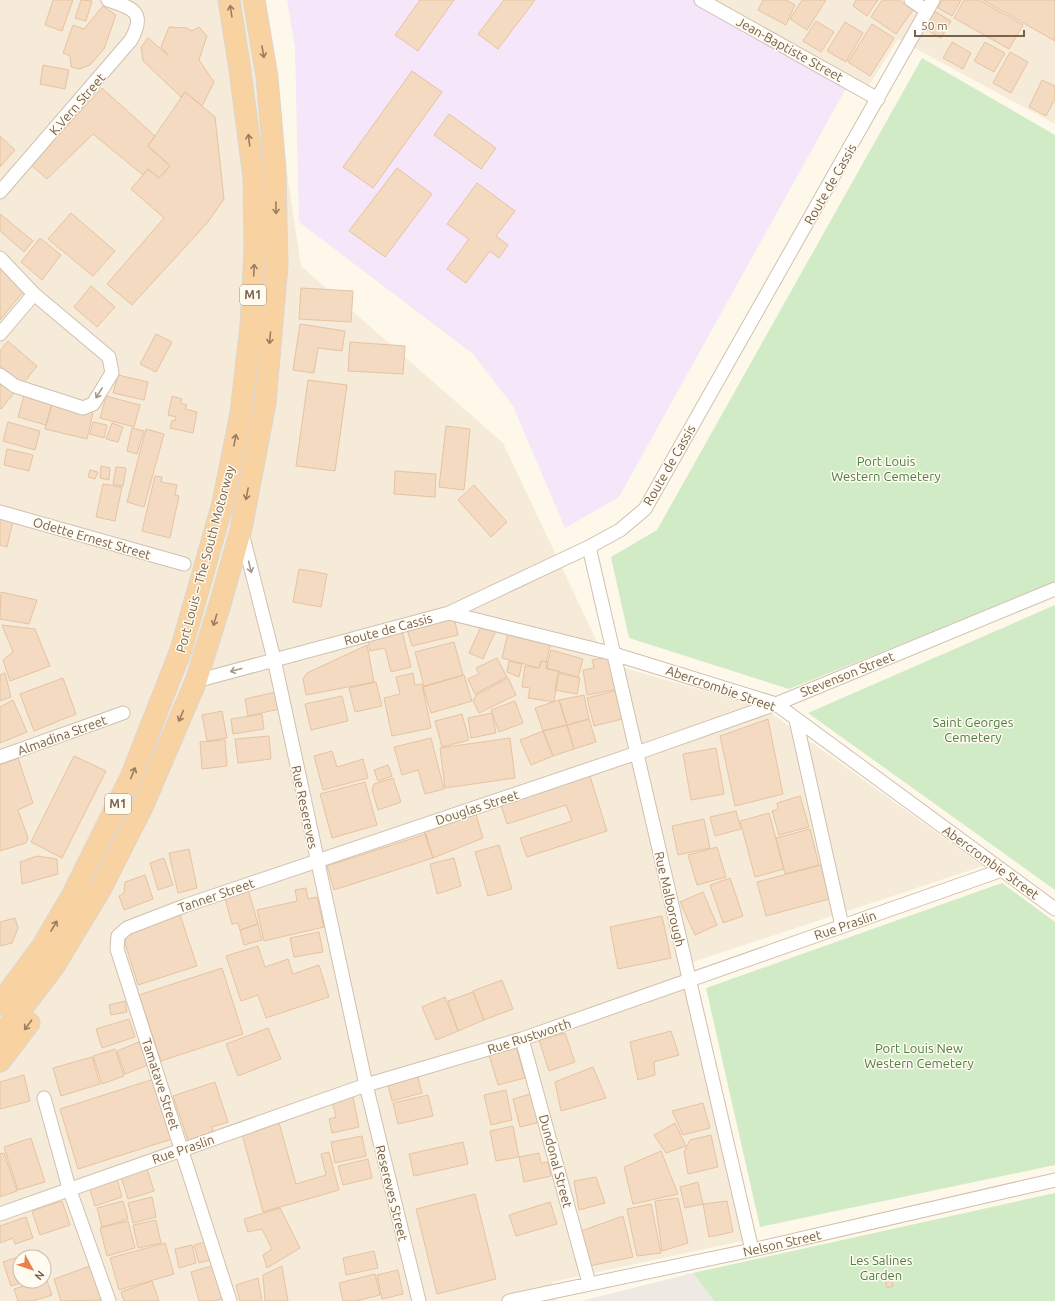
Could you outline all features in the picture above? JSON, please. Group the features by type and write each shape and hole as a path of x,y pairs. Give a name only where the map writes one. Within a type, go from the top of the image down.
{"highway":[{"name":"Port Louis – The South Motorway","path":"0,1004 42,947 72,896 131,777 181,650 223,502 241,413 251,325 255,250 254,178 229,0"},
{"name":"Port Louis – The South Motorway","path":"0,1037 54,966 101,888 143,805 196,681 221,601 241,529 265,402 277,266 275,169 268,77 254,0"},
{"path":"0,1061 40,1008 84,939 110,891 143,805"},
{"path":"0,995 42,947"}],"street":[{"name":"K.Vern Street","path":"0,192 131,40 138,28 139,19 133,10 124,5 108,0"},
{"name":"Jean-Baptiste Street","path":"701,0 878,99"},
{"path":"911,0 930,5"},
{"name":"Route de Cassis","path":"196,681 449,613 589,547 620,530 645,509 930,5"},
{"path":"0,258 34,294 109,357 112,373 92,404 84,408 15,386 0,375"},
{"path":"0,334 34,294"},
{"name":"Odette Ernest Street","path":"0,512 184,564"},
{"name":"Rue Resereves","path":"241,529 274,659 316,861 366,1085"},
{"name":"Rue Malborough","path":"589,547 752,1250"},
{"name":"Stevenson Street","path":"637,753 776,704 1055,589"},
{"name":"Abercrombie Street","path":"449,613 614,654 776,704 1055,909"},
{"name":"Almadina Street","path":"0,757 124,713"},
{"path":"796,720 842,926"},
{"name":"Douglas Street","path":"316,861 637,753"},
{"name":"Tanner Street","path":"118,936 127,928 184,906 316,861"},
{"name":"Rue Praslin","path":"689,980 1002,870"},
{"name":"Tamatave Street","path":"118,936 117,949 230,1301"},
{"name":"Rue Rustworth","path":"366,1085 522,1039 689,980"},
{"name":"Dundonal Street","path":"522,1039 589,1283"},
{"name":"Rue Praslin","path":"0,1214 69,1188 366,1085"},
{"name":"Resereves Street","path":"366,1085 419,1301"},
{"path":"44,1098 69,1188 109,1301"},
{"name":"Nelson Street","path":"509,1301 752,1250 1055,1180"}],"shaded area":[{"path":"0,0 261,0 301,266 503,443 607,663 764,708 983,866 693,962 756,1238 552,1282 556,1301 0,1301"},
{"path":"287,0 694,0 850,81 619,497 565,528 513,406 473,354 299,222 295,48"},
{"path":"705,0 1055,0 1055,124 898,39 868,87"},
{"path":"693,1273 714,1301 581,1301"}],"green space":[{"name":"Port Louis Western Cemetery","path":"922,58 1055,135 1055,583 789,689 629,638 611,557 657,530"},
{"name":"Saint Georges Cemetery","path":"1055,605 1055,890 808,713"},
{"name":"Port Louis New Western Cemetery","path":"1002,883 1055,922 1055,1165 760,1227 706,988"},
{"name":"Les Salines Garden","path":"1055,1193 1055,1301 714,1301 693,1273"}],"building":[{"path":"53,0 73,0 62,31 45,25"},
{"path":"81,0 92,1 86,21 75,18"},
{"path":"420,0 454,0 418,51 395,35"},
{"path":"504,0 535,0 498,49 478,34"},
{"path":"763,0 786,0 795,5 786,25 758,10"},
{"path":"802,0 826,0 807,30 790,19"},
{"path":"856,0 878,0 867,16 853,6"},
{"path":"882,0 899,0 913,10 896,34 871,17"},
{"path":"942,0 961,0 952,16 938,8"},
{"path":"964,0 979,0 1023,25 1009,49 954,18"},
{"path":"983,0 1055,0 1055,41"},
{"path":"103,6 116,15 104,49 90,65 79,69 71,67 70,56 63,53 73,25 84,29"},
{"path":"934,11 951,21 941,38 924,28"},
{"path":"816,21 834,32 821,52 803,41"},
{"path":"845,22 863,33 846,62 827,51"},
{"path":"872,24 894,38 870,76 848,62"},
{"path":"169,27 187,28 192,31 199,27 207,36 199,60 214,82 202,106 185,92 181,97 143,61 141,47 148,38 168,55 161,47"},
{"path":"952,42 971,53 963,69 943,58"},
{"path":"985,42 1005,53 994,72 974,61"},
{"path":"1010,52 1028,62 1011,93 993,83"},
{"path":"43,65 69,70 65,89 40,84"},
{"path":"412,71 442,92 373,188 343,167"},
{"path":"1042,80 1055,86 1055,99 1046,116 1029,107"},
{"path":"102,88 155,136 148,146 170,166 159,178 148,169 143,175 93,134 47,179 31,165"},
{"path":"185,92 215,117 224,199 208,222 132,305 107,284 164,218 131,189 148,169 159,178 170,166 148,146"},
{"path":"449,114 496,148 481,169 434,135"},
{"path":"0,136 15,150 0,167"},
{"path":"397,168 432,194 385,257 349,231"},
{"path":"477,183 515,211 496,236 508,245 499,258 490,251 466,283 447,269 469,239 447,224"},
{"path":"71,213 115,251 93,276 48,239"},
{"path":"0,214 33,241 24,252 0,231"},
{"path":"40,238 61,255 42,280 21,262"},
{"path":"0,263 24,291 0,320"},
{"path":"91,286 115,307 97,327 74,307"},
{"path":"301,288 353,291 351,322 299,319"},
{"path":"300,324 345,331 342,351 318,348 314,373 293,370"},
{"path":"156,334 172,342 156,372 140,364"},
{"path":"8,341 37,366 22,385 0,366 0,351"},
{"path":"350,342 405,346 403,374 348,371"},
{"path":"118,375 148,382 144,400 113,393"},
{"path":"308,380 347,385 335,471 296,466"},
{"path":"0,381 14,393 1,409 0,408"},
{"path":"24,396 52,404 46,425 18,417"},
{"path":"106,396 140,405 134,427 100,418"},
{"path":"172,396 182,399 181,403 187,405 185,409 197,412 193,433 170,428 172,420 175,421 176,417 168,415"},
{"path":"52,404 93,413 87,439 45,429"},
{"path":"8,422 40,431 35,450 3,441"},
{"path":"93,422 107,425 104,438 90,434"},
{"path":"112,423 123,427 118,442 106,439"},
{"path":"446,426 470,429 464,490 439,487"},
{"path":"132,428 144,431 137,454 127,451"},
{"path":"146,429 164,434 144,507 127,502"},
{"path":"7,449 33,455 29,471 4,465"},
{"path":"101,466 110,468 109,480 100,478"},
{"path":"116,467 126,468 123,486 113,484"},
{"path":"90,470 98,472 95,479 88,477"},
{"path":"395,471 436,474 435,497 394,494"},
{"path":"155,476 162,477 161,482 177,485 175,495 179,496 170,538 142,531"},
{"path":"103,484 122,487 115,521 96,517"},
{"path":"474,485 507,522 491,537 458,500"},
{"path":"0,519 13,521 7,547 0,545"},
{"path":"299,569 327,574 321,607 293,602"},
{"path":"1,592 37,600 29,624 0,619"},
{"path":"454,617 458,635 412,646 407,629"},
{"path":"483,622 497,628 483,659 469,653"},
{"path":"2,625 35,629 50,666 10,681 3,660 13,652"},
{"path":"402,631 411,667 391,672 385,648 370,651 368,640"},
{"path":"508,632 551,643 546,662 541,661 539,668 502,658"},
{"path":"454,642 463,675 424,686 415,652"},
{"path":"367,645 374,682 306,695 303,679 307,673"},
{"path":"551,650 583,659 578,677 546,668"},
{"path":"614,656 619,689 587,695 583,670 594,668 592,660"},
{"path":"497,658 507,677 475,694 468,679 479,674 476,668"},
{"path":"509,661 522,664 519,677 507,672"},
{"path":"541,661 548,662 547,669 559,671 554,702 528,698 530,688 522,687 525,666 539,668"},
{"path":"5,673 11,697 0,701 0,675"},
{"path":"413,673 415,685 422,684 431,728 392,736 384,698 400,694 396,677"},
{"path":"558,673 580,678 577,694 555,690"},
{"path":"464,675 472,701 431,713 423,687"},
{"path":"63,678 76,714 34,731 20,694"},
{"path":"508,678 516,695 479,713 473,701 476,695"},
{"path":"376,682 382,706 355,712 349,688"},
{"path":"615,691 622,719 594,726 587,698"},
{"path":"276,692 279,709 248,716 245,699"},
{"path":"584,695 589,719 567,725 559,700"},
{"path":"342,696 348,721 311,730 305,704"},
{"path":"13,700 27,732 0,743 0,707"},
{"path":"559,700 567,725 543,731 535,708"},
{"path":"515,701 523,723 499,732 491,710"},
{"path":"222,711 227,738 207,741 202,715"},
{"path":"492,713 496,733 471,738 468,718"},
{"path":"262,714 264,729 233,734 231,719"},
{"path":"462,714 469,740 442,747 435,721"},
{"path":"589,719 596,742 574,749 567,725"},
{"path":"768,719 783,794 735,806 720,736"},
{"path":"567,725 574,749 553,756 543,731"},
{"path":"543,731 553,756 531,765 520,740"},
{"path":"269,736 271,759 238,763 235,739"},
{"path":"431,738 444,789 425,794 418,770 402,775 394,747"},
{"path":"510,738 515,778 445,788 440,748"},
{"path":"225,740 227,766 202,769 200,742"},
{"path":"716,748 724,794 691,800 683,754"},
{"path":"332,751 337,767 363,759 368,778 323,790 314,756"},
{"path":"74,756 106,771 62,858 31,842"},
{"path":"18,758 33,803 18,810 28,838 26,843 0,851 0,765"},
{"path":"388,765 392,776 378,781 374,770"},
{"path":"590,776 607,831 527,857 520,838 572,821 566,805 507,824 501,805"},
{"path":"393,778 401,802 378,810 372,790 374,784"},
{"path":"365,782 377,825 332,838 320,794"},
{"path":"800,796 809,827 779,835 772,811 778,809 777,803"},
{"path":"736,811 741,829 715,836 710,817"},
{"path":"769,813 784,869 755,877 740,821"},
{"path":"476,814 483,838 433,858 424,832"},
{"path":"704,819 710,848 678,855 672,826"},
{"path":"810,829 819,865 785,874 776,838"},
{"path":"426,834 433,858 334,890 327,866"},
{"path":"499,845 512,889 488,896 475,852"},
{"path":"717,847 726,877 697,885 688,855"},
{"path":"189,849 197,888 178,893 169,853"},
{"path":"37,856 57,859 58,874 22,884 20,862"},
{"path":"164,858 173,885 158,890 150,863"},
{"path":"454,858 461,886 437,894 430,864"},
{"path":"821,865 829,899 766,916 757,882"},
{"path":"145,875 153,899 124,910 119,896 124,893 125,882"},
{"path":"730,878 743,916 723,923 710,885"},
{"path":"306,888 308,899 317,897 324,927 264,941 257,910 297,901 295,890"},
{"path":"248,889 258,924 240,930 238,923 232,924 224,895"},
{"path":"703,892 717,925 695,935 680,902"},
{"path":"180,915 197,966 138,985 125,943 126,932"},
{"path":"662,916 671,958 618,969 610,927"},
{"path":"15,918 18,928 12,943 0,946 0,922"},
{"path":"258,924 262,940 244,945 240,930"},
{"path":"319,932 323,952 294,957 290,938"},
{"path":"258,946 265,967 288,959 293,974 319,965 329,997 266,1018 258,995 241,1001 226,956"},
{"path":"222,968 243,1034 161,1061 139,995"},
{"path":"502,980 513,1009 484,1020 473,991"},
{"path":"473,992 484,1020 458,1031 448,1001"},
{"path":"445,997 458,1031 436,1040 422,1007"},
{"path":"125,1001 127,1012 111,1015 109,1005"},
{"path":"129,1019 135,1037 102,1048 96,1029"},
{"path":"268,1028 281,1059 238,1076 226,1044"},
{"path":"671,1031 679,1055 654,1062 655,1075 638,1080 630,1042"},
{"path":"565,1033 575,1062 549,1071 539,1040"},
{"path":"139,1042 148,1065 125,1074 117,1051"},
{"path":"516,1047 525,1078 498,1085 489,1055"},
{"path":"115,1049 124,1076 102,1084 93,1056"},
{"path":"92,1057 100,1084 61,1096 53,1068"},
{"path":"593,1067 606,1098 561,1111 555,1082"},
{"path":"417,1073 422,1093 392,1101 387,1081"},
{"path":"24,1075 30,1101 0,1109 0,1082"},
{"path":"154,1079 172,1139 78,1169 60,1109"},
{"path":"215,1082 228,1122 212,1127 214,1134 189,1143 173,1096"},
{"path":"506,1090 512,1120 491,1125 484,1095"},
{"path":"534,1093 541,1122 520,1127 513,1099"},
{"path":"428,1095 433,1116 398,1124 393,1103"},
{"path":"353,1097 359,1127 332,1133 329,1119 336,1117 332,1101"},
{"path":"703,1103 710,1128 683,1135 672,1111"},
{"path":"278,1119 296,1184 326,1175 321,1154 329,1152 339,1190 263,1212 241,1130"},
{"path":"675,1123 686,1146 666,1153 654,1135"},
{"path":"513,1126 519,1157 496,1161 490,1131"},
{"path":"711,1135 718,1167 688,1174 684,1152 690,1140"},
{"path":"362,1136 366,1156 335,1163 331,1142"},
{"path":"31,1138 45,1182 18,1190 4,1147"},
{"path":"463,1142 468,1164 414,1176 409,1154"},
{"path":"661,1151 678,1194 633,1204 624,1167"},
{"path":"4,1153 17,1191 0,1197 0,1154"},
{"path":"539,1153 541,1163 548,1162 551,1176 524,1182 519,1157"},
{"path":"368,1159 372,1178 343,1185 338,1166"},
{"path":"147,1169 154,1191 128,1199 121,1177"},
{"path":"596,1177 605,1203 579,1210 574,1181"},
{"path":"117,1179 122,1197 95,1206 89,1187"},
{"path":"698,1182 703,1204 685,1208 680,1187"},
{"path":"475,1194 496,1279 437,1294 416,1209"},
{"path":"152,1197 156,1217 133,1223 128,1203"},
{"path":"678,1198 688,1243 662,1251 655,1201"},
{"path":"62,1201 70,1225 40,1235 32,1211"},
{"path":"123,1201 128,1219 102,1227 97,1208"},
{"path":"727,1201 733,1232 709,1237 703,1204"},
{"path":"550,1202 557,1224 516,1236 509,1215"},
{"path":"651,1204 661,1253 637,1256 627,1209"},
{"path":"280,1208 300,1248 267,1268 263,1255 272,1249 262,1229 248,1232 244,1219"},
{"path":"623,1216 633,1257 589,1266 581,1231"},
{"path":"26,1217 33,1238 15,1244 13,1238 0,1243 0,1226"},
{"path":"156,1220 161,1243 138,1248 133,1225"},
{"path":"128,1221 135,1248 107,1256 100,1228"},
{"path":"209,1241 214,1259 199,1263 194,1245"},
{"path":"165,1243 174,1274 119,1290 110,1258"},
{"path":"192,1245 196,1263 179,1268 175,1249"},
{"path":"374,1251 378,1268 346,1275 343,1258"},
{"path":"12,1259 12,1286 11,1286 3,1262"},
{"path":"215,1265 225,1298 214,1301 199,1301 191,1272"},
{"path":"90,1266 102,1300 61,1301 54,1279"},
{"path":"282,1266 288,1301 265,1301 263,1275"},
{"path":"398,1270 403,1294 382,1299 377,1275"},
{"path":"375,1274 380,1295 356,1301 343,1301 339,1283"},
{"path":"890,1277 893,1286 887,1288 885,1279"},
{"path":"258,1278 262,1301 240,1301 236,1285"},
{"path":"152,1281 159,1301 124,1301 121,1292"},
{"path":"14,1289 50,1289 52,1295 33,1301 18,1301"}]}
